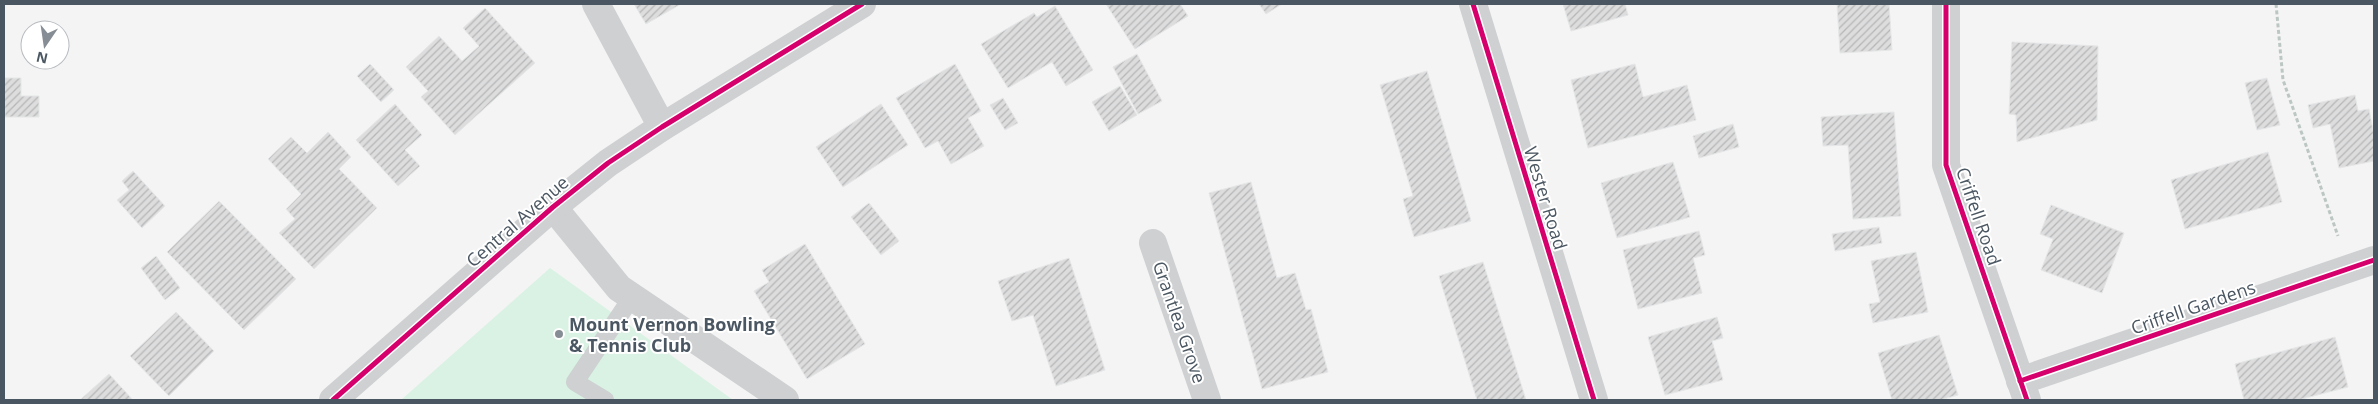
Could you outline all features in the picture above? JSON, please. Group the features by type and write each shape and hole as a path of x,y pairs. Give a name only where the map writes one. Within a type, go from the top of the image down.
{"street":[{"path":"596,4 662,127"},
{"name":"Central Avenue","path":"333,400 553,207 608,163 662,127 862,4"},
{"name":"Wester Road","path":"1473,4 1594,400"},
{"name":"Criffell Road","path":"1946,4 1946,165 2023,390"},
{"path":"553,207 619,288 785,400"},
{"name":"Grantlea Grove","path":"1153,244 1207,400"},
{"name":"Criffell Gardens","path":"2023,390 2362,264"}],"lane":[{"path":"605,400 575,382 632,297"}],"path":[{"path":"2276,4 2282,80 2362,264"}],"green space":[{"name":"Mount Vernon Bowling & Tennis Club","path":"550,268 733,400 401,400"}],"building":[{"path":"634,4 681,4 646,24"},
{"path":"1106,4 1180,4 1188,16 1135,49"},
{"path":"1259,4 1282,4 1266,14"},
{"path":"1563,4 1625,4 1628,15 1571,31"},
{"path":"1837,4 1889,4 1892,50 1840,53"},
{"path":"1055,6 1093,70 1066,86 1052,62 1008,88 981,44 1034,13 1037,17"},
{"path":"485,8 535,63 455,135 421,97 428,91 406,67 439,36 462,61 479,46 463,28"},
{"path":"2012,42 2098,46 2097,120 2017,142 2016,115 2009,114"},
{"path":"1137,54 1162,101 1138,114 1113,67"},
{"path":"370,64 394,90 381,102 357,76"},
{"path":"955,64 981,111 968,118 984,146 951,164 938,141 925,148 896,98"},
{"path":"1635,64 1643,97 1687,85 1696,120 1588,148 1571,80"},
{"path":"1427,71 1471,221 1414,237 1403,199 1413,196 1380,85"},
{"path":"4,78 21,78 21,96 39,96 39,117 5,117"},
{"path":"2267,78 2280,125 2257,130 2245,83"},
{"path":"1120,86 1137,115 1109,131 1092,102"},
{"path":"2355,95 2358,111 2369,109 2374,136 2374,161 2339,168 2330,124 2313,128 2308,105"},
{"path":"1003,98 1018,123 1005,130 990,105"},
{"path":"395,104 422,135 405,150 420,166 398,186 356,140"},
{"path":"881,104 908,145 843,187 816,147"},
{"path":"1894,112 1901,216 1853,219 1848,145 1823,146 1821,117"},
{"path":"1733,124 1739,147 1699,158 1693,136"},
{"path":"328,132 351,157 339,169 377,208 314,269 279,233 295,219 286,209 301,194 268,159 291,137 307,153"},
{"path":"2268,152 2282,202 2185,229 2171,180"},
{"path":"1673,162 1690,217 1617,238 1601,183"},
{"path":"133,171 165,206 142,228 117,200 129,190 122,181"},
{"path":"1251,182 1277,278 1295,273 1306,310 1311,309 1328,372 1262,389 1209,193"},
{"path":"219,201 296,279 244,330 167,252"},
{"path":"869,203 899,241 881,255 851,217"},
{"path":"2051,205 2124,233 2102,293 2041,270 2053,239 2040,234"},
{"path":"1879,227 1882,243 1835,251 1832,234"},
{"path":"1699,231 1705,255 1693,258 1702,293 1638,309 1623,250"},
{"path":"805,244 865,344 807,379 754,291 769,282 762,270"},
{"path":"1916,252 1928,312 1873,323 1869,304 1880,302 1871,261"},
{"path":"156,256 180,288 165,300 141,268"},
{"path":"1069,258 1105,370 1056,386 1033,315 1012,321 998,281"},
{"path":"1483,262 1526,400 1477,400 1439,276"},
{"path":"176,312 214,351 169,396 130,356"},
{"path":"1717,317 1723,338 1712,341 1723,380 1665,395 1648,337"},
{"path":"1939,335 1958,395 1940,400 1892,400 1878,353"},
{"path":"2335,337 2348,387 2298,400 2244,400 2235,364"},
{"path":"109,374 133,400 80,400"}],"cycle path":[{"path":"333,400 553,207 608,163 662,127 862,4"},
{"path":"1473,4 1594,400"},
{"path":"1946,4 1946,165 2027,400"},
{"path":"2020,381 2374,260"}],"place":[{"name":"Mount Vernon Bowling & Tennis Club","path":"559,334"}]}
